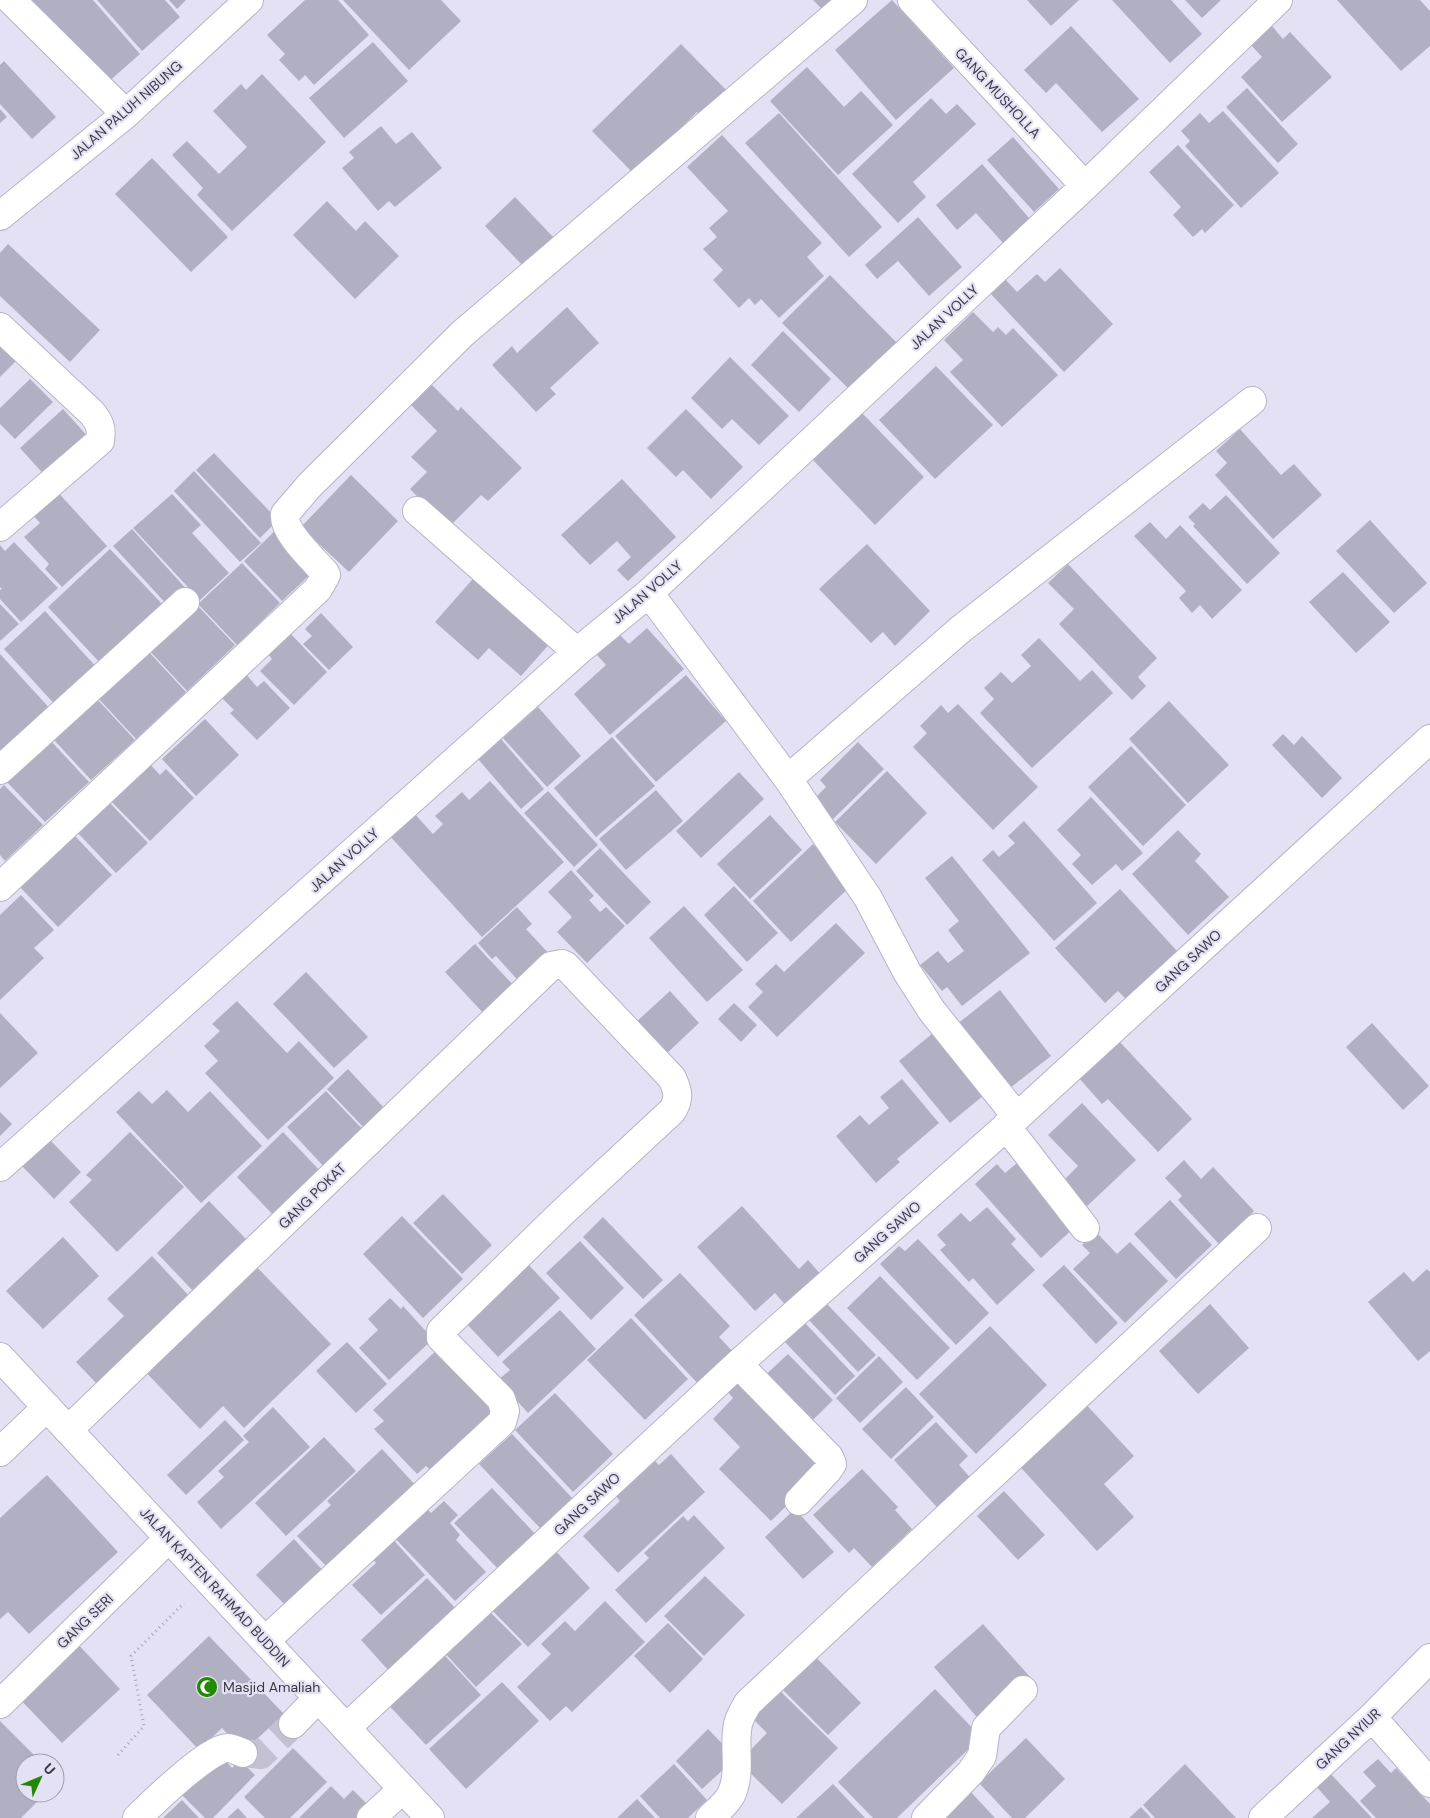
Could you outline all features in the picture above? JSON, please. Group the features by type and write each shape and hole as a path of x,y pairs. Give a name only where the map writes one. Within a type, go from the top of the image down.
{"street":[{"path":"11,0 126,114"},
{"name":"JALAN PALUH NIBUNG","path":"0,216 126,114 249,0"},
{"path":"0,888 318,589 326,575 293,536 285,525 284,519 285,514 309,486 462,334 853,0"},
{"name":"GANG MUSHOLLA","path":"912,0 1085,186"},
{"name":"JALAN VOLLY","path":"0,1167 577,652 649,593 1085,186 1278,0"},
{"path":"0,327 100,422 102,431 100,441 0,527"},
{"path":"788,778 961,629 1252,401"},
{"path":"417,510 577,652"},
{"path":"649,593 788,778 868,898 908,972 932,1011 1085,1228"},
{"path":"0,770 185,602"},
{"name":"GANG SAWO","path":"346,1728 738,1364 1011,1122 1430,738"},
{"name":"GANG POKAT","path":"68,1430 546,970 557,964 566,966 672,1078 678,1090 676,1105 672,1111 564,1210 441,1331 441,1338 500,1399 505,1411 502,1422 265,1640"},
{"path":"710,1818 726,1802 736,1779 738,1726 748,1703 1257,1228"},
{"name":"JALAN KAPTEN RAHMAD BUDDIN","path":"0,1357 430,1818"},
{"path":"738,1364 829,1457 832,1464 799,1501"},
{"path":"0,1452 47,1407"},
{"name":"GANG SERI","path":"0,1704 169,1538"},
{"name":"GANG NYIUR","path":"1263,1818 1372,1717 1430,1658"},
{"path":"926,1818 971,1772 982,1756 986,1728 1023,1690"},
{"path":"293,1724 318,1698"},
{"path":"1372,1717 1430,1783"},
{"path":"137,1818 215,1751 228,1748 243,1753"},
{"path":"371,1818 403,1789"}],"path":[{"path":"118,1755 144,1726 131,1656 208,1580"}],"building":[{"path":"26,0 93,0 140,54 106,84"},
{"path":"97,0 165,0 180,17 142,51"},
{"path":"169,0 186,0 177,9"},
{"path":"305,0 338,0 369,35 314,85 305,75 299,81 279,60 285,54 267,35"},
{"path":"343,0 441,0 461,21 409,70"},
{"path":"813,0 834,0 823,10"},
{"path":"892,0 954,68 896,120 835,50"},
{"path":"1027,0 1079,0 1051,26"},
{"path":"1112,0 1171,0 1202,34 1170,63"},
{"path":"1185,0 1221,0 1202,18"},
{"path":"1337,0 1420,0 1430,11 1430,46 1401,71"},
{"path":"1071,26 1139,99 1102,132 1056,83 1046,93 1024,70"},
{"path":"1272,26 1283,39 1290,32 1332,77 1282,122 1241,77 1262,57 1251,45"},
{"path":"373,42 408,81 344,138 309,98"},
{"path":"681,44 730,94 704,119 697,112 634,174 592,131"},
{"path":"4,61 56,117 32,139 0,104 0,65"},
{"path":"807,67 844,107 861,91 893,125 838,175 770,101"},
{"path":"262,74 326,142 232,231 197,195 203,188 172,155 187,141 219,174 247,147 213,111 241,84 246,90"},
{"path":"1247,88 1298,144 1278,163 1226,107"},
{"path":"931,98 946,114 957,104 976,124 913,182 926,197 898,223 852,174"},
{"path":"0,109 7,117 0,123"},
{"path":"1223,111 1279,173 1241,208 1185,146 1190,141 1181,131 1200,113 1209,123"},
{"path":"779,113 882,227 849,257 745,143"},
{"path":"381,126 396,144 412,132 442,168 395,207 389,201 378,211 342,168 354,158 349,152"},
{"path":"722,135 822,243 807,257 824,276 779,318 761,299 755,305 749,298 739,308 713,280 723,270 703,249 717,237 709,228 728,211 687,167"},
{"path":"1013,137 1059,189 1034,212 987,160"},
{"path":"1178,145 1234,205 1205,233 1202,229 1193,237 1173,215 1181,207 1149,172"},
{"path":"152,158 228,237 191,272 115,194"},
{"path":"982,164 1030,219 1003,243 976,213 957,230 936,205"},
{"path":"515,197 555,239 525,268 485,226"},
{"path":"327,201 356,231 365,221 399,256 355,299 293,235"},
{"path":"918,217 962,267 929,296 898,261 877,279 865,265"},
{"path":"8,244 100,330 70,362 0,296 0,253"},
{"path":"1060,268 1113,324 1064,372 990,293 1005,279 1017,292 1037,274 1045,282"},
{"path":"830,275 897,343 850,390 782,323"},
{"path":"567,307 599,343 550,388 556,394 536,412 492,365 512,346 517,353"},
{"path":"973,312 993,332 998,327 1006,335 1013,328 1058,375 1002,427 950,372 963,360 944,340"},
{"path":"783,331 831,379 799,412 751,365"},
{"path":"0,343 17,360 0,377"},
{"path":"730,357 789,416 759,445 732,419 722,429 691,398"},
{"path":"936,366 993,425 935,479 879,420"},
{"path":"30,379 53,402 15,439 0,424 0,408"},
{"path":"432,385 458,411 461,407 522,468 488,501 481,495 448,528 410,489 427,472 411,457 437,431 411,405"},
{"path":"63,409 90,439 47,478 20,448"},
{"path":"686,409 743,467 711,499 683,470 676,477 647,448"},
{"path":"862,413 924,477 875,525 813,460"},
{"path":"1240,429 1281,475 1294,464 1322,495 1273,539 1215,475 1227,463 1216,451"},
{"path":"214,453 278,520 260,538 196,470"},
{"path":"194,471 261,543 240,562 174,491"},
{"path":"351,475 398,521 349,572 301,527"},
{"path":"622,479 676,537 628,581 617,570 631,557 617,541 590,565 561,535"},
{"path":"54,488 107,546 62,587 45,569 49,564 24,537 40,523 29,511"},
{"path":"172,494 201,525 192,533 229,573 200,600 133,528"},
{"path":"1226,495 1280,553 1247,584 1193,526 1195,524 1188,517 1203,503 1210,510"},
{"path":"1370,520 1427,583 1394,613 1336,551"},
{"path":"1150,522 1166,539 1180,525 1242,590 1212,619 1200,605 1192,613 1179,598 1186,591 1134,536"},
{"path":"278,528 317,568 282,601 244,561"},
{"path":"132,529 189,592 171,609 113,546"},
{"path":"14,542 58,588 21,622 0,599 0,590 2,589 0,587 0,545 5,551"},
{"path":"867,544 930,611 895,646 883,632 871,643 819,589"},
{"path":"110,549 165,607 102,665 48,607"},
{"path":"242,563 280,603 237,645 198,604"},
{"path":"1068,564 1157,658 1138,677 1146,686 1132,700 1059,624 1074,609 1048,583"},
{"path":"1343,572 1390,622 1356,653 1309,602"},
{"path":"478,573 553,640 521,676 489,648 478,660 435,622"},
{"path":"0,604 19,624 0,641"},
{"path":"197,605 235,645 187,691 149,650"},
{"path":"45,611 100,671 59,709 4,649"},
{"path":"321,613 353,647 329,670 303,644 312,636 305,629"},
{"path":"647,628 684,669 610,735 574,694 606,665 597,655 620,635 629,644"},
{"path":"289,632 327,672 294,705 260,671 272,659 267,653"},
{"path":"1039,638 1080,681 1092,670 1113,693 1032,768 980,713 994,699 984,688 1001,672 1012,683 1031,666 1021,655"},
{"path":"148,651 186,692 136,739 98,698"},
{"path":"0,654 53,712 0,761"},
{"path":"244,672 257,687 264,681 290,708 257,740 230,713 234,710 220,696"},
{"path":"686,675 726,721 656,782 615,736"},
{"path":"97,699 135,740 91,780 54,740"},
{"path":"1169,701 1229,765 1188,803 1129,739"},
{"path":"958,704 1038,787 993,830 913,747 927,733 920,726 941,705 948,713"},
{"path":"538,707 581,756 547,787 503,738"},
{"path":"205,719 239,755 196,796 162,759"},
{"path":"1283,734 1294,745 1302,736 1342,778 1322,798 1272,745"},
{"path":"612,737 655,786 596,837 554,788"},
{"path":"501,739 544,789 521,809 478,759"},
{"path":"51,741 89,782 45,822 7,782"},
{"path":"858,742 884,769 833,819 813,800 826,787 820,780"},
{"path":"1131,746 1186,805 1143,846 1088,787"},
{"path":"149,763 160,775 166,769 194,798 150,841 110,800"},
{"path":"887,771 927,813 876,864 835,822"},
{"path":"739,772 764,799 701,858 676,831"},
{"path":"490,781 564,862 482,937 389,835 413,812 433,834 443,824 435,816 462,792 469,800"},
{"path":"4,785 43,825 5,861 0,855 0,789"},
{"path":"656,790 683,821 626,870 599,839"},
{"path":"548,791 598,845 574,867 524,813"},
{"path":"1091,797 1143,853 1122,871 1116,864 1092,885 1072,864 1081,855 1057,830"},
{"path":"108,801 148,843 116,873 76,831"},
{"path":"770,815 802,850 750,899 717,864"},
{"path":"1024,821 1097,903 1054,941 982,860 993,850 999,857 1015,843 1008,836"},
{"path":"1178,830 1201,854 1195,861 1229,897 1188,935 1132,874"},
{"path":"73,834 112,875 58,927 19,886"},
{"path":"813,844 852,885 791,942 753,901"},
{"path":"600,848 651,902 627,925 576,871"},
{"path":"952,856 1030,953 962,1006 947,987 942,991 920,965 938,951 948,963 964,951 948,930 959,921 925,878"},
{"path":"571,870 594,896 589,900 600,912 606,907 625,926 587,963 557,932 572,917 548,892"},
{"path":"734,886 778,933 747,962 704,915"},
{"path":"1120,889 1178,952 1126,999 1118,991 1105,1003 1055,948"},
{"path":"21,895 54,930 34,948 44,958 0,1000 0,915"},
{"path":"684,906 743,970 707,1002 649,938"},
{"path":"517,907 532,924 526,929 553,958 523,986 496,956 492,959 478,943"},
{"path":"836,923 865,953 777,1037 748,1007 763,992 755,984 776,964 784,972"},
{"path":"475,944 515,987 485,1015 445,972"},
{"path":"306,972 368,1037 334,1068 273,1004"},
{"path":"1000,990 1051,1056 1010,1088 976,1044 967,1051 951,1029"},
{"path":"670,991 699,1023 665,1055 635,1023"},
{"path":"237,1001 287,1053 299,1041 334,1078 268,1140 205,1073 218,1061 204,1046 220,1031 212,1024"},
{"path":"734,1003 757,1025 741,1042 718,1019"},
{"path":"0,1013 38,1053 0,1088"},
{"path":"1372,1023 1429,1086 1403,1110 1346,1047"},
{"path":"938,1029 989,1091 950,1123 899,1061"},
{"path":"1118,1040 1192,1119 1158,1152 1108,1099 1102,1104 1078,1077"},
{"path":"348,1069 387,1111 367,1131 327,1089"},
{"path":"902,1079 939,1123 897,1159 900,1162 876,1183 836,1136 860,1115 869,1125 889,1108 880,1097"},
{"path":"167,1090 188,1112 210,1091 262,1146 201,1203 116,1112 139,1091 152,1104"},
{"path":"326,1091 367,1134 328,1171 287,1127"},
{"path":"1082,1103 1136,1160 1085,1208 1061,1183 1078,1166 1048,1135"},
{"path":"0,1112 12,1124 0,1136"},
{"path":"130,1132 184,1187 117,1252 69,1202 92,1180 86,1175"},
{"path":"283,1132 324,1175 277,1219 237,1177"},
{"path":"50,1140 81,1172 54,1199 22,1166"},
{"path":"1184,1160 1201,1179 1213,1167 1254,1211 1219,1244 1178,1200 1182,1196 1165,1178"},
{"path":"1017,1163 1075,1227 1041,1258 975,1184 997,1164 1005,1173"},
{"path":"443,1194 492,1245 462,1274 413,1223"},
{"path":"1170,1200 1212,1245 1176,1279 1134,1234"},
{"path":"209,1201 247,1240 194,1292 157,1253"},
{"path":"742,1206 799,1269 808,1260 823,1277 789,1309 775,1293 755,1311 697,1247"},
{"path":"987,1207 1016,1239 1011,1244 1035,1270 997,1305 973,1278 969,1282 940,1250 946,1245 937,1235 961,1213 970,1222"},
{"path":"402,1216 463,1279 423,1318 363,1254"},
{"path":"603,1217 663,1280 643,1299 583,1237"},
{"path":"1096,1232 1117,1254 1130,1242 1168,1281 1125,1323 1073,1269 1090,1253 1082,1245"},
{"path":"63,1237 99,1276 43,1329 6,1291"},
{"path":"918,1239 989,1313 956,1345 880,1264 899,1246 905,1251"},
{"path":"580,1241 624,1288 591,1320 546,1273"},
{"path":"152,1256 190,1297 97,1384 76,1362 124,1316 107,1299"},
{"path":"250,1260 331,1344 244,1428 223,1406 200,1429 140,1366"},
{"path":"526,1262 560,1298 498,1357 464,1321"},
{"path":"1064,1265 1118,1323 1096,1344 1042,1285"},
{"path":"1427,1269 1430,1272 1430,1351 1418,1361 1368,1302 1404,1272 1413,1282"},
{"path":"680,1273 730,1326 719,1337 735,1354 700,1386 634,1315"},
{"path":"880,1276 950,1348 917,1380 847,1308"},
{"path":"390,1298 401,1309 403,1306 433,1339 389,1380 359,1348 378,1330 368,1319"},
{"path":"827,1304 876,1355 858,1372 809,1320"},
{"path":"1210,1304 1249,1348 1198,1394 1159,1351"},
{"path":"560,1310 596,1349 528,1413 498,1380 510,1370 502,1362"},
{"path":"631,1318 688,1379 645,1420 587,1360"},
{"path":"805,1323 855,1376 835,1395 785,1342"},
{"path":"990,1326 1047,1385 976,1454 919,1394"},
{"path":"347,1342 387,1384 356,1413 316,1371"},
{"path":"440,1347 497,1407 430,1470 426,1466 417,1474 374,1429 384,1421 373,1410"},
{"path":"788,1354 833,1400 804,1429 758,1382"},
{"path":"879,1356 903,1382 860,1423 836,1398"},
{"path":"745,1375 831,1462 771,1521 719,1469 740,1447 713,1419 733,1398 728,1392"},
{"path":"906,1387 934,1417 891,1459 862,1429"},
{"path":"555,1393 613,1454 573,1492 515,1430"},
{"path":"1081,1399 1134,1456 1104,1484 1134,1517 1097,1551 1014,1460"},
{"path":"273,1407 310,1447 221,1529 197,1502 224,1477 218,1471 249,1442 243,1436"},
{"path":"225,1420 244,1440 186,1495 167,1475"},
{"path":"936,1422 968,1456 959,1465 976,1484 944,1515 894,1460"},
{"path":"512,1434 574,1500 542,1530 479,1464"},
{"path":"324,1437 356,1471 286,1536 255,1503"},
{"path":"382,1449 418,1488 330,1570 297,1536 331,1505 327,1501"},
{"path":"671,1454 705,1492 618,1573 583,1536 620,1501 615,1495 653,1459 659,1465"},
{"path":"862,1469 898,1507 895,1510 912,1529 872,1567 854,1548 849,1553 813,1515"},
{"path":"47,1475 118,1552 29,1634 8,1612 0,1619 0,1518"},
{"path":"492,1488 539,1538 502,1573 454,1523"},
{"path":"1004,1491 1045,1535 1018,1560 977,1516"},
{"path":"444,1501 458,1515 450,1523 460,1535 456,1540 486,1572 455,1601 392,1535 424,1506 431,1513"},
{"path":"795,1509 834,1552 803,1579 765,1537"},
{"path":"694,1515 725,1548 646,1623 615,1590 649,1558 644,1553 683,1516 688,1521"},
{"path":"389,1535 425,1575 381,1615 352,1585 376,1563 369,1555"},
{"path":"294,1539 325,1573 288,1608 256,1575"},
{"path":"551,1546 590,1588 528,1647 488,1606"},
{"path":"705,1576 745,1615 704,1656 664,1616"},
{"path":"427,1578 457,1610 390,1672 361,1640"},
{"path":"605,1601 645,1642 572,1712 566,1706 550,1721 517,1687 551,1654 541,1644 565,1621 575,1631"},
{"path":"486,1608 522,1644 476,1687 442,1650"},
{"path":"668,1623 703,1659 670,1693 634,1656"},
{"path":"983,1624 1031,1678 981,1722 934,1667"},
{"name":"Masjid Amaliah","path":"209,1636 284,1714 244,1751 222,1728 199,1750 147,1695"},
{"path":"74,1640 120,1689 62,1743 15,1694"},
{"path":"438,1648 481,1695 426,1745 383,1699"},
{"path":"810,1651 861,1703 828,1735 777,1684"},
{"path":"502,1682 539,1721 466,1789 429,1749"},
{"path":"775,1686 838,1748 782,1804 739,1762 767,1733 747,1713"},
{"path":"935,1689 981,1737 897,1818 873,1818 838,1782"},
{"path":"0,1721 32,1753 15,1753 15,1803 36,1803 21,1818 0,1818"},
{"path":"708,1729 736,1758 702,1789 676,1761"},
{"path":"1026,1738 1065,1779 1025,1818 1012,1818 979,1783"},
{"path":"293,1748 327,1782 290,1818 265,1818 244,1797"},
{"path":"221,1756 232,1768 240,1760 255,1775 213,1818 205,1818 182,1795"},
{"path":"1378,1759 1391,1773 1396,1768 1430,1804 1430,1818 1376,1818 1360,1801 1376,1786 1363,1772"},
{"path":"674,1764 707,1800 688,1818 660,1818 640,1796"},
{"path":"1185,1764 1236,1818 1155,1818 1143,1805"},
{"path":"1328,1771 1372,1818 1312,1818 1330,1802 1314,1784"},
{"path":"833,1784 865,1818 796,1818"},
{"path":"331,1786 344,1799 353,1790 370,1807 362,1818 299,1818"},
{"path":"968,1789 995,1818 935,1818"},
{"path":"637,1799 655,1818 617,1818"},
{"path":"182,1800 199,1818 163,1818"},
{"path":"1141,1807 1151,1818 1129,1818"},
{"path":"238,1808 247,1818 227,1818"}],"tunnel":[{"path":"243,1753 261,1755 293,1724"}],"place":[{"name":"Masjid Amaliah","path":"207,1687"}]}
